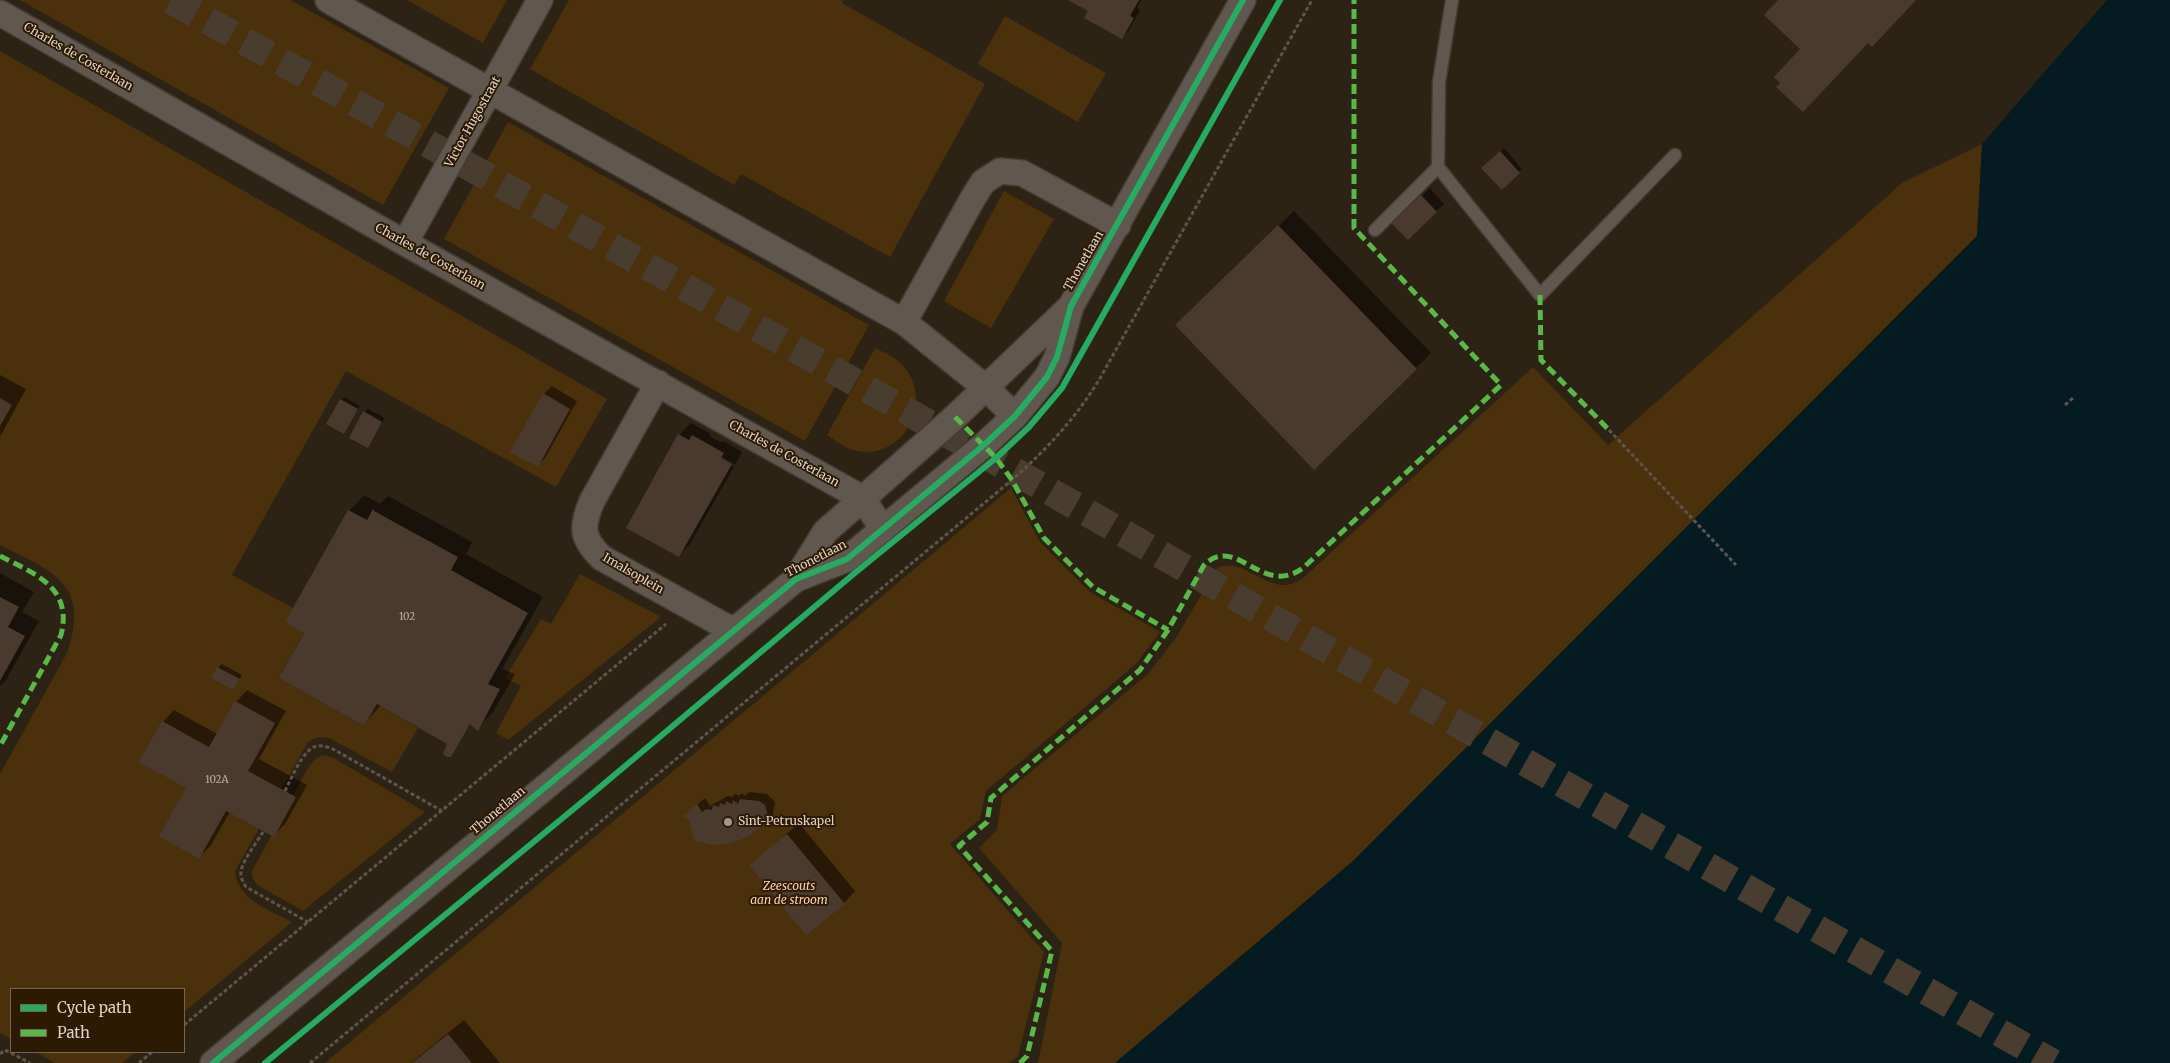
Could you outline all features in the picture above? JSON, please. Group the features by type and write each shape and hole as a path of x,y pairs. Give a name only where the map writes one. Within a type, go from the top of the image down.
{"street":[{"path":"328,0 904,322 986,388 1015,416"},
{"name":"Victor Hugostraat","path":"405,243 540,0"},
{"name":"Thonetlaan","path":"213,1063 732,630 796,579 847,559 984,445 1015,416 1047,377 1057,357 1072,306 1243,0"},
{"name":"Charles de Costerlaan","path":"0,13 405,243 862,498"},
{"path":"904,322 983,182 1000,171 1022,174 1118,225"},
{"name":"Thonetlaan","path":"796,579 825,532 955,417 1072,306"},
{"name":"Imalsoplein","path":"658,383 592,501 585,517 584,532 590,546 602,558 732,630"},
{"path":"862,498 883,529"}],"lane":[{"path":"1452,0 1440,82 1438,167 1540,294 1675,155"},
{"path":"1375,230 1438,167"}],"path":[{"path":"2065,405 2073,398"},
{"path":"1609,430 1736,565"},
{"path":"185,1024 688,605"},
{"path":"285,791 305,753 314,747 323,746 334,749 442,811"},
{"path":"263,832 241,872 246,886 308,922"},
{"path":"11,1053 30,1063"},
{"path":"138,1063 151,1053"}],"green space":[{"path":"20,0 290,0 449,88 383,205"},
{"path":"407,0 507,0 483,43"},
{"path":"569,0 843,0 842,3 985,84 890,257 741,174 734,185 530,69"},
{"path":"1005,16 1106,73 1078,122 978,64"},
{"path":"0,51 607,399 556,487 346,371 232,575 293,608 285,622 304,632 279,678 364,726 377,704 418,728 392,772 329,738 318,737 308,742 235,871 237,881 248,897 292,922 185,1011 185,988 10,988 10,1038 0,1033 0,774 67,653 73,630 74,611 70,596 62,583 51,573 0,545"},
{"path":"508,122 869,325 805,441 444,239"},
{"path":"1982,144 1977,236 1353,861 1115,1063 1038,1063 1062,943 979,848 997,830 1002,796 1148,674 1177,636 1217,568 1234,566 1276,584 1287,585 1301,580 1533,367 1608,445 1902,183"},
{"path":"1004,191 1054,219 991,328 944,301"},
{"path":"875,348 896,359 910,376 916,393 915,410 909,426 899,439 885,448 868,452 850,449 827,435"},
{"name":"Zeescouts aan de stroom","path":"1011,488 1040,542 1090,592 1160,632 1136,664 986,791 980,819 950,844 1044,952 1018,1056 1009,1063 325,1063"},
{"path":"580,574 661,617 508,740 496,733 521,686 505,678 541,619 551,624"},
{"path":"322,755 332,757 425,812 303,911 257,885 252,877 252,871 308,768 314,760"},
{"path":"37,1053 135,1053 122,1063 56,1063"}],"water":[{"path":"2107,0 2170,0 2170,1063 1115,1063 1353,861 1977,236 1982,144"}],"building":[{"path":"1068,0 1139,0 1130,16 1134,18 1122,39 1084,18 1088,11"},
{"path":"1778,0 1916,0 1872,47 1868,43 1803,112 1776,87 1780,83 1774,77 1800,49 1764,15"},
{"path":"1500,151 1520,173 1502,190 1481,168"},
{"path":"1421,195 1437,212 1408,240 1391,223"},
{"path":"1278,225 1417,369 1314,470 1175,325"},
{"path":"543,393 570,409 538,467 510,452"},
{"path":"0,398 12,405 0,426"},
{"path":"340,399 358,409 344,434 326,424"},
{"path":"363,411 382,422 368,448 349,438"},
{"path":"678,434 689,440 692,435 724,453 721,458 732,464 679,557 626,528"},
{"path":"373,509 458,557 451,570 528,613 488,684 500,689 478,731 470,724 451,757 443,754 447,744 377,704 364,726 279,678 304,633 285,622 348,510 367,520"},
{"path":"0,597 19,607 8,627 25,636 0,681"},
{"path":"217,667 240,679 233,690 211,678"},
{"path":"235,701 275,723 248,771 296,797 274,837 226,811 199,859 159,836 186,788 139,762 162,721 209,747"},
{"name":"Sint-Petruskapel","path":"740,799 759,801 765,805 768,816 763,825 748,837 728,844 713,845 695,841 689,823 691,822 683,816 697,804 702,812 707,809 712,810 713,805 719,807 720,803 725,805 726,801 732,804 733,800 738,804"},
{"path":"787,834 845,904 806,935 749,865"},
{"path":"448,1034 472,1063 412,1063"}],"tunnel":[{"path":"171,0 1037,484 2053,1063"}],"marked path":[{"path":"1020,1063 1027,1056 1052,951 959,846 987,822 991,798 1140,670 1168,630 1204,565 1216,557 1227,556 1274,576 1288,575 1303,568 1501,385 1354,228 1354,0"},
{"path":"1540,295 1541,360 1609,430"},
{"path":"955,417 996,458 1012,480 1044,538 1093,587 1168,630"},
{"path":"0,556 26,569 48,584 56,594 61,605 63,619 61,635 0,746"}],"cycle path":[{"path":"213,1063 796,579 847,559 984,445 1015,416 1047,377 1057,357 1071,306 1243,0"},
{"path":"265,1063 996,458 1029,427 1062,388 1280,0"}],"place":[{"name":"Sint-Petruskapel","path":"728,822"}]}
